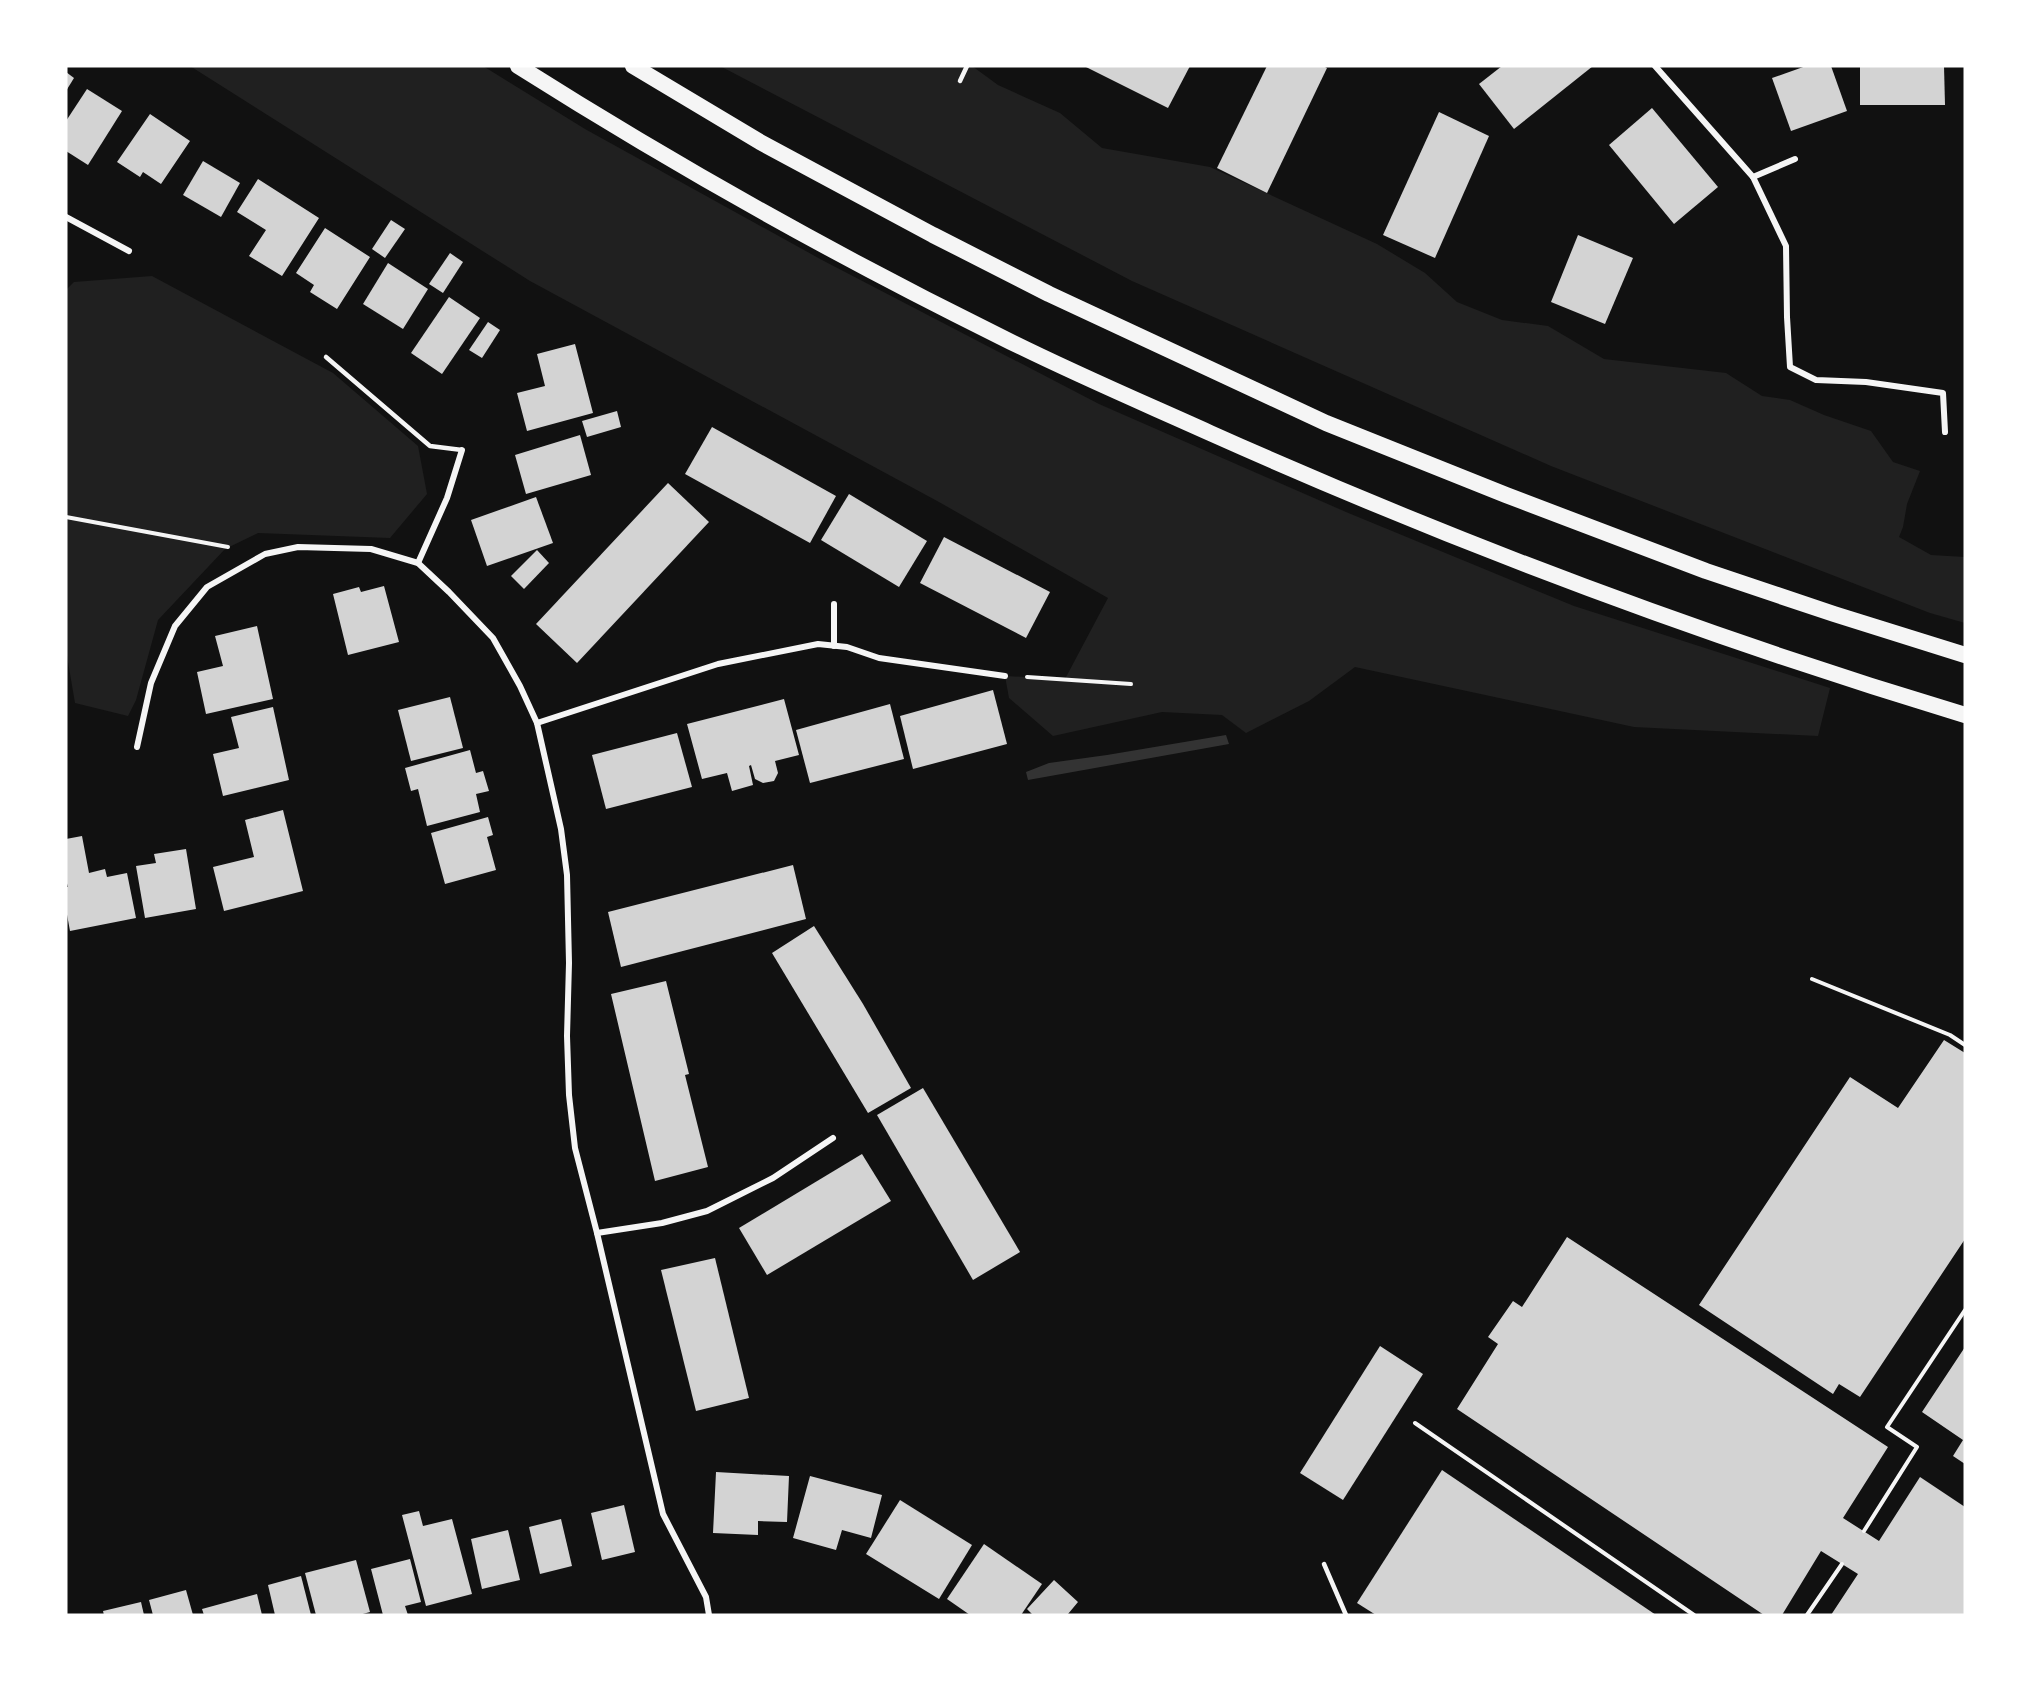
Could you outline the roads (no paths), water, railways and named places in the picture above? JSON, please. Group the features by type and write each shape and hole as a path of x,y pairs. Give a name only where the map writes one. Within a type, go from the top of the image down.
{"highway":[{"path":"518,66 678,163 835,250 1000,337 1176,418 1338,490 1492,553 1749,646 1965,716"},
{"path":"633,66 760,142 933,235 1048,294 1326,423 1706,571 1965,655"}],"street":[{"path":"1656,66 1754,177 1786,246 1790,368 1816,380 1866,382 1943,393 1945,432"},
{"path":"1754,177 1795,159"},
{"path":"66,217 129,251"},
{"path":"418,563 447,498 462,450"},
{"path":"137,747 151,683 175,626 207,587 265,554 298,547 371,549 418,563 493,638 520,686 537,723 555,795 567,875 569,963 567,1036 569,1095 575,1148 663,1514 696,1574 706,1597 709,1615"},
{"path":"834,604 834,646"},
{"path":"537,723 718,664 818,644 847,647 879,658 1005,676"},
{"path":"597,1233 662,1223 707,1211 773,1179 833,1138"}],"lane":[{"path":"960,81 967,66"},
{"path":"326,357 430,446 462,450"},
{"path":"1324,1564 1346,1615"}]}
